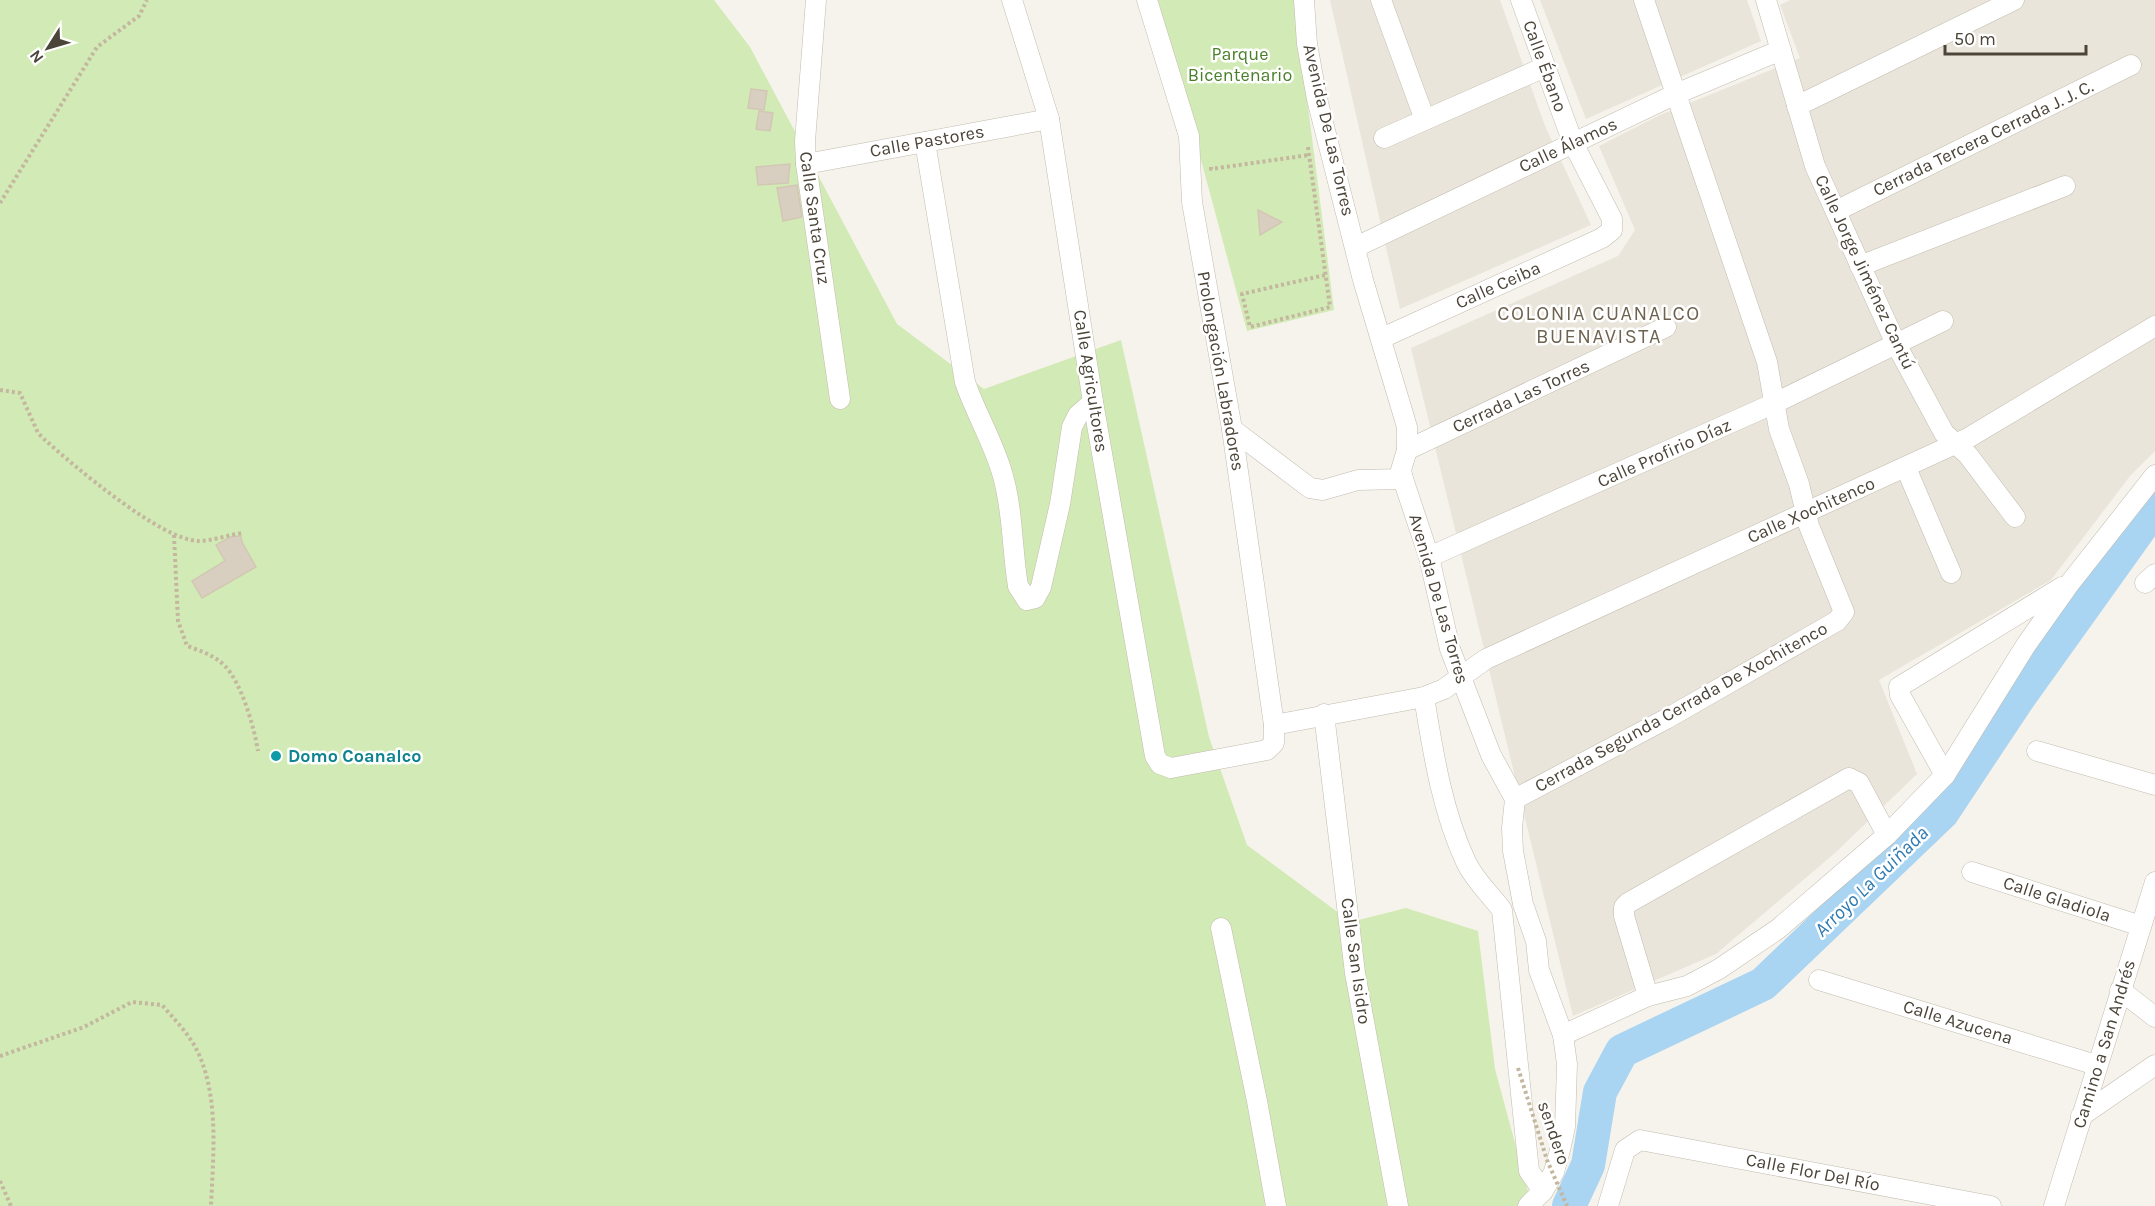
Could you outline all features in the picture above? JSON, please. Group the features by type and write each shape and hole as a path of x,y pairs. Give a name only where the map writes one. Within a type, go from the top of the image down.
{"street":[{"name":"Calle Santa Cruz","path":"816,0 805,141 806,164 840,399"},
{"name":"Calle Agricultores","path":"1012,0 1049,119 1093,402 1155,756 1160,764 1171,768 1267,750 1272,746"},
{"name":"Prolongación Labradores","path":"1147,0 1189,136 1192,202 1232,429 1274,725 1272,746"},
{"name":"Avenida De Las Torres","path":"1304,0 1307,44 1317,99 1363,280 1407,427 1407,450 1401,470 1403,479 1429,557 1450,649 1460,679 1491,755 1515,799"},
{"path":"1381,0 1425,120"},
{"name":"Calle Ébano","path":"1521,0 1573,142 1612,219 1612,230"},
{"path":"1644,0 1767,362 1779,429 1799,484 1805,513"},
{"name":"Calle Jorge Jiménez Cantú","path":"1766,0 1815,166 1897,346 1944,433 1968,455 2015,518"},
{"path":"1797,106 2014,0"},
{"name":"Calle Álamos","path":"1356,247 1676,94 1781,50"},
{"name":"Cerrada Tercera Cerrada J. J. C.","path":"1836,211 2131,65"},
{"path":"1384,138 1545,67"},
{"name":"Calle Pastores","path":"806,164 1049,119"},
{"path":"925,142 965,382 975,411 995,450 1004,480 1018,586 1027,600 1035,598 1041,587 1060,504 1072,427 1078,415 1093,402"},
{"path":"1860,266 2065,186"},
{"name":"Calle Ceiba","path":"1382,338 1602,238 1612,230"},
{"name":"Calle Profirio Díaz","path":"1429,557 1775,404 1897,346 1943,321"},
{"name":"Calle Xochitenco","path":"1274,725 1424,697 1460,679 1486,659 1955,444 2155,326"},
{"name":"Cerrada Las Torres","path":"1407,450 1666,327"},
{"path":"1232,429 1310,488 1323,490 1358,480 1403,479"},
{"path":"1906,468 1951,573"},
{"path":"1563,1035 1648,996 1687,986 1744,953 1794,915 1887,835 1945,775 2026,645 2070,583 2155,475"},
{"name":"Cerrada Segunda Cerrada De Xochitenco","path":"1515,799 1666,718 1841,618 1844,609 1814,540 1805,513"},
{"path":"1945,775 1900,694 1901,684 2070,583"},
{"path":"1424,697 1440,789 1466,862 1479,884 1502,910 1529,1171 1542,1191"},
{"name":"Calle San Isidro","path":"1324,714 1355,973 1398,1206"},
{"path":"2037,752 2155,785"},
{"path":"1648,996 1624,916 1624,907 1628,903 1849,778 1859,783 1887,835"},
{"path":"1515,799 1512,828 1513,851 1523,904 1536,941 1539,970 1563,1035 1567,1064 1565,1127 1554,1172 1542,1191 1528,1206"},
{"name":"Calle Gladiola","path":"1972,872 2141,926"},
{"name":"Camino a San Andrés","path":"2054,1206 2096,1065 2155,882"},
{"path":"1502,910 1523,904"},
{"path":"1221,928 1276,1206"},
{"name":"Calle Azucena","path":"1819,980 2096,1065"},
{"path":"2120,990 2155,1017"},
{"path":"2081,1116 2155,1065"},
{"name":"Calle Flor Del Río","path":"1608,1206 1625,1150 1634,1142 1646,1140 1992,1206"}],"path":[{"path":"0,203 97,47 139,16 147,0"},
{"path":"1308,143 1330,307 1250,327 1242,294 1325,275"},
{"path":"1211,169 1309,155"},
{"path":"0,390 20,393 38,433 45,440 120,499 174,535 199,541 244,533"},
{"path":"174,535 178,621 187,646 211,655 226,667 247,711 258,751"},
{"path":"0,1056 84,1027 132,1002 162,1005 183,1028 200,1057 207,1083 212,1117 211,1206"},
{"name":"sendero","path":"1518,1068 1548,1160 1567,1206"},
{"path":"0,1181 12,1206"}],"shaded area":[{"path":"1330,0 1500,0 1545,126 1591,225 1400,309"},
{"path":"1540,0 1747,0 1761,41 1586,119"},
{"path":"1790,0 2155,0 2155,451 2130,476 2051,580 1879,680 1917,774 1835,853 1716,954 1573,1016 1411,348 1618,256 1635,230 1599,146 1660,115 1800,58 1780,5"}],"green space":[{"path":"0,0 714,0 750,47 897,324 984,389 1121,340 1209,737 1247,845 1351,922 1406,908 1478,931 1495,1069 1532,1206 0,1206"},
{"name":"Parque Bicentenario","path":"1158,0 1297,0 1305,83 1334,310 1247,331"}],"building":[{"path":"751,89 767,91 764,110 748,108"},
{"path":"759,111 773,113 770,131 756,129"},
{"path":"790,164 788,183 758,185 756,167"},
{"path":"797,185 802,217 783,221 777,188"},
{"path":"1258,210 1282,222 1260,235"},
{"path":"241,536 256,567 202,598 192,581 225,561 216,545 230,537"}],"waterway":[{"name":"Arroyo La Guiñada","path":"1569,1206 1588,1165 1600,1092 1622,1051 1763,984 1942,813 2017,700 2155,507"}],"place":[{"name":"Domo Coanalco","path":"276,756"}],"district":[{"name":"COLONIA CUANALCO BUENAVISTA","path":"1599,324"}]}
